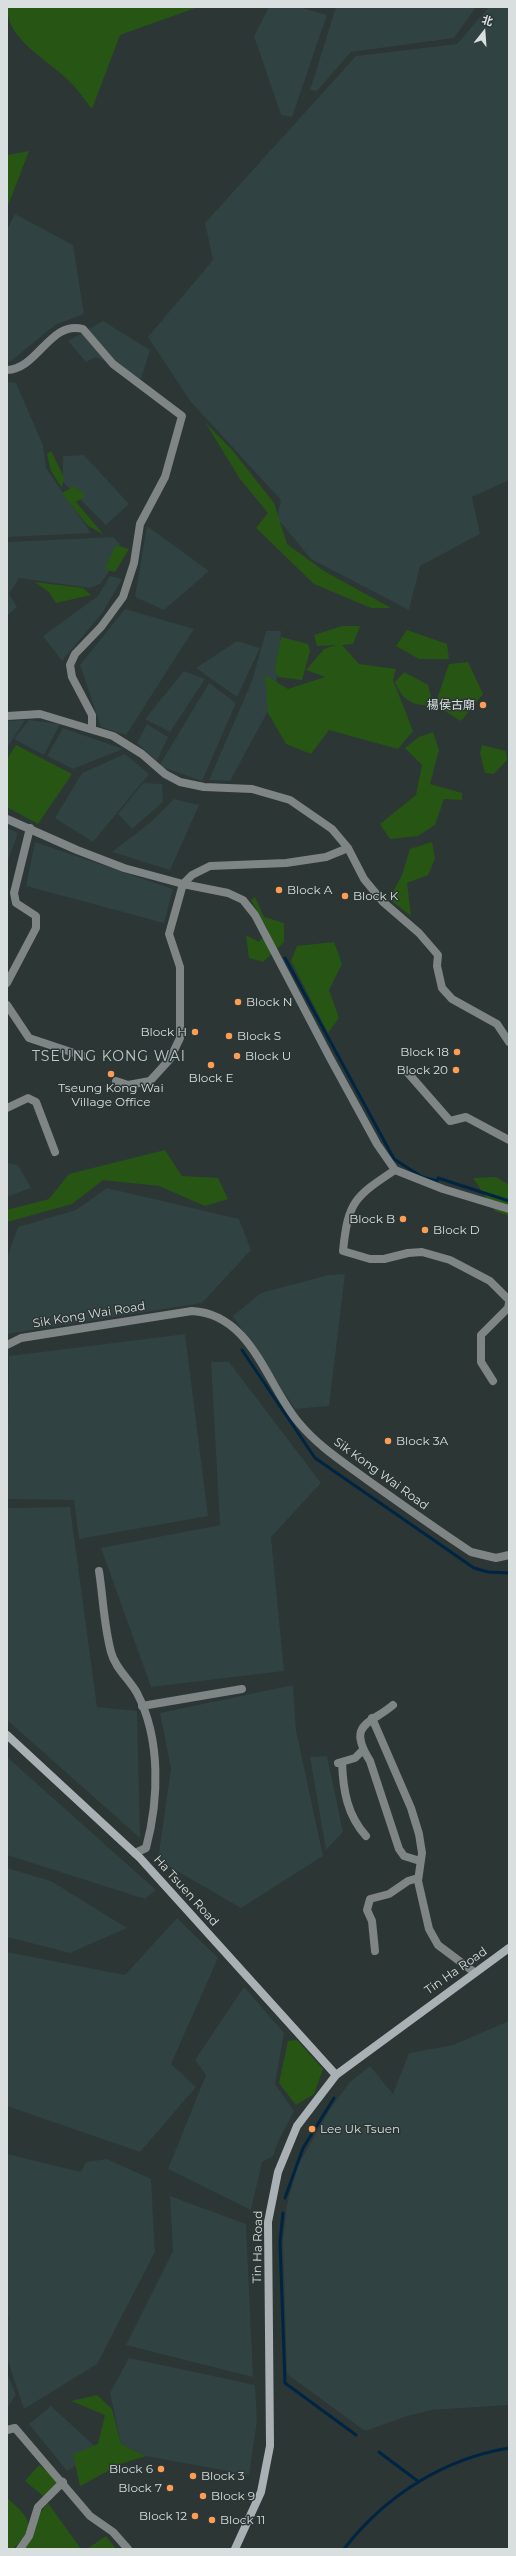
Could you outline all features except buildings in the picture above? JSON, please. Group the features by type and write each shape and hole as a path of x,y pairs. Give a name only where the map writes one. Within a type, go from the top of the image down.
{"street":[{"path":"7,370 24,366 57,334 69,328 83,329 113,364 182,416 165,477 140,524 134,563 122,597 101,627 75,654 70,665 72,677 92,715 92,729"},
{"path":"7,716 40,714 113,736 142,754 165,774 180,782 204,787 252,789 290,800 332,829 348,848 364,878 383,902 419,933 438,955 437,966 442,988 452,998 496,1024 509,1042"},
{"path":"7,819 112,864 183,884 228,893 243,900 248,906 377,1144 395,1170 443,1188 509,1209"},
{"path":"7,983 36,928 38,921 36,916 16,903 14,893 30,828"},
{"path":"116,1081 128,1085 150,1081 170,1059 180,1038 180,967 169,934 183,884 192,875 210,866 286,863 326,857 348,848"},
{"path":"7,1006 29,1038 83,1056"},
{"path":"408,1072 450,1121 466,1117 509,1140"},
{"path":"7,1108 28,1098 36,1102 55,1152"},
{"path":"395,1170 365,1190 354,1202 348,1217 343,1251 370,1259 384,1259 408,1253 422,1252 450,1260 490,1281 509,1300"},
{"path":"492,1381 481,1362 481,1335 502,1315 509,1303"},
{"name":"Sik Kong Wai Road","path":"7,1345 22,1338 192,1311 212,1316 237,1332 260,1358 299,1424 333,1456 471,1552 496,1558 509,1555"},
{"path":"99,1571 111,1653 118,1667 137,1693 149,1723 153,1750 155,1795 151,1830 146,1848 135,1853"},
{"path":"142,1706 242,1689"},
{"path":"393,1705 382,1714 372,1718 364,1724 362,1730 363,1750 370,1761 399,1849 404,1856 420,1861"},
{"path":"372,1718 411,1808 419,1834 420,1861 418,1878 430,1929 438,1945 474,1972"},
{"name":"Ha Tsuen Road","path":"7,1735 135,1853 336,2075"},
{"path":"363,1750 356,1758 340,1763 343,1786 348,1803 356,1824 366,1836"},
{"path":"375,1951 372,1921 367,1910 370,1899 389,1894 408,1881 418,1878"},
{"name":"Tin Ha Road","path":"236,2549 261,2492 270,2446 268,2222 271,2199 278,2172 297,2126 336,2075 474,1972 509,1948"},
{"path":"7,2430 15,2428 63,2482 90,2516 113,2532 128,2549"},
{"path":"20,2549 28,2536 38,2507 63,2482"}],"shaded area":[{"path":"269,7 299,7 327,15 292,117 281,115 254,36"},
{"path":"336,7 476,7 454,38 351,52 317,91 310,90"},
{"path":"489,7 509,7 509,480 472,497 480,534 420,566 409,610 311,559 277,518 281,500 191,402 148,337 213,260 205,223 356,56 457,44"},
{"path":"15,214 73,245 84,314 55,325 10,362 7,361 7,229"},
{"path":"103,321 150,350 141,379 96,357 86,362 68,341"},
{"path":"7,382 16,383 43,445 46,468 91,533 7,537"},
{"path":"84,455 129,504 106,525 63,482 63,456"},
{"path":"147,526 209,571 164,610 135,597"},
{"path":"113,537 120,544 113,566 100,584 89,588 19,578 9,594 17,607 7,616 7,542"},
{"path":"110,576 122,579 103,612 62,661 43,636 98,596"},
{"path":"125,609 194,629 126,735 101,727 80,665"},
{"path":"266,631 281,631 275,698 230,781 209,780 252,681"},
{"path":"237,641 260,648 237,697 196,668"},
{"path":"184,671 205,679 170,732 145,719"},
{"path":"209,683 236,703 202,781 159,766"},
{"path":"25,720 7,748 7,721"},
{"path":"29,720 60,724 44,755 14,739"},
{"path":"147,724 168,737 157,761 137,743"},
{"path":"63,728 123,749 73,769 47,756"},
{"path":"125,754 149,774 93,842 55,818 82,773"},
{"path":"143,783 162,784 163,802 132,829 118,814"},
{"path":"174,799 199,805 170,870 112,852 151,822"},
{"path":"7,828 18,833 7,863"},
{"path":"35,842 173,889 164,923 26,886"},
{"path":"7,1163 18,1165 31,1188 7,1197"},
{"path":"107,1188 239,1219 251,1250 202,1303 7,1334 7,1258 18,1227 76,1210"},
{"path":"345,1274 329,1406 295,1409 233,1316 261,1293 328,1275"},
{"path":"185,1334 208,1516 79,1539 74,1500 7,1499 9,1356"},
{"path":"211,1362 229,1362 321,1483 271,1537 284,1671 151,1687 101,1548 220,1525"},
{"path":"70,1507 97,1707 137,1711 140,1838 7,1720 7,1508"},
{"path":"293,1685 296,1730 323,1856 241,1908 158,1860 171,1768 160,1713"},
{"path":"327,1756 343,1832 326,1850 310,1757"},
{"path":"7,1757 156,1890 145,1899 7,1855"},
{"path":"7,1868 51,1881 127,1928 70,1953 7,1937"},
{"path":"177,1918 218,1958 171,2064 196,2087 140,2152 7,2106 7,1952 125,1975"},
{"path":"244,1987 284,2033 275,2084 294,2111 278,2142 273,2156 262,2162 251,2210 168,2169 206,2075 195,2060"},
{"path":"509,2021 509,2405 431,2410 407,2416 365,2431 287,2374 283,2241 287,2204 298,2165 330,2109 350,2082 370,2066 393,2094 409,2053 453,2045"},
{"path":"7,2154 81,2172 86,2162 107,2159 151,2179 155,2252 97,2364 24,2409 7,2358 7,2322 9,2318 7,2318"},
{"path":"170,2196 246,2224 253,2377 126,2345 173,2251"},
{"path":"129,2358 255,2385 257,2421 249,2475 146,2456 121,2444 110,2393"},
{"path":"7,2373 16,2395 7,2408"},
{"path":"51,2406 100,2451 67,2471 29,2424"}],"green space":[{"path":"7,7 198,7 120,35 92,109 71,83 21,39 9,19"},
{"path":"29,151 7,208 7,155"},
{"path":"205,422 233,451 274,503 287,544 324,571 391,608 371,608 314,584 256,528 268,513 240,479"},
{"path":"51,451 64,477 62,488 51,471 47,454"},
{"path":"75,486 86,496 76,502 104,535 87,525 62,493"},
{"path":"116,545 129,549 115,572 105,569"},
{"path":"35,582 83,588 91,595 56,603 49,592"},
{"path":"342,626 360,626 353,644 342,645 359,664 396,669 393,680 413,731 398,749 329,730 311,754 286,744 268,713 265,675 288,689 325,677 306,670 324,649 336,645 317,646 314,635"},
{"path":"407,630 447,644 449,659 419,659 396,646"},
{"path":"281,637 308,644 310,651 302,680 278,677 275,668"},
{"path":"468,662 483,694 461,721 435,705 449,664"},
{"path":"404,672 428,685 433,705 420,705 405,698 395,682"},
{"path":"433,732 439,750 430,784 462,793 462,800 444,799 435,825 418,836 390,839 380,824 416,795 422,765 405,748 419,737"},
{"path":"16,745 72,774 38,824 7,807 7,759"},
{"path":"482,745 506,751 507,760 494,774 485,773 480,753"},
{"path":"432,842 435,859 428,875 407,883 411,916 389,899 402,875 410,849"},
{"path":"255,897 264,917 284,923 284,942 263,962 249,958 246,935 259,942 268,930 251,900"},
{"path":"334,942 342,964 329,990 339,1018 328,1033 291,961 297,946"},
{"path":"165,1150 182,1176 218,1178 228,1199 205,1206 159,1186 103,1180 72,1204 7,1222 7,1210 49,1199 69,1174"},
{"path":"496,1177 509,1185 509,1216 495,1211 473,1178"},
{"path":"297,2040 323,2069 314,2094 296,2105 279,2083 288,2041"},
{"path":"97,2395 112,2409 121,2444 146,2456 123,2463 80,2486 73,2454 98,2444 105,2415 71,2401"},
{"path":"39,2465 61,2483 47,2499 25,2481"},
{"path":"7,2498 20,2510 28,2521 26,2533 13,2549 7,2549"},
{"path":"48,2503 81,2549 25,2549 41,2513"},
{"path":"106,2536 116,2549 87,2549"}],"waterway":[{"path":"285,958 394,1159 422,1177 437,1181 438,1178 509,1201"},
{"path":"242,1350 315,1458 474,1568 488,1572 509,1573"},
{"path":"285,2198 303,2148 334,2098"},
{"path":"283,2213 280,2242 285,2383 356,2435"},
{"path":"344,2549 378,2512 417,2483 461,2461 485,2453 509,2448"},
{"path":"379,2452 419,2482"}],"place":[{"name":"楊侯古廟","path":"483,705"},
{"name":"Block A","path":"279,890"},
{"name":"Block K","path":"345,896"},
{"name":"Block N","path":"238,1002"},
{"name":"Block H","path":"195,1032"},
{"name":"Block S","path":"229,1036"},
{"name":"Block 18","path":"457,1052"},
{"name":"Block U","path":"237,1056"},
{"name":"Block E","path":"211,1065"},
{"name":"Block 20","path":"456,1070"},
{"name":"Tseung Kong Wai Village Office","path":"111,1074"},
{"name":"Block B","path":"403,1219"},
{"name":"Block D","path":"425,1230"},
{"name":"Block 3A","path":"388,1441"},
{"name":"Lee Uk Tsuen","path":"312,2129"},
{"name":"Block 6","path":"161,2469"},
{"name":"Block 3","path":"193,2476"},
{"name":"Block 7","path":"170,2488"},
{"name":"Block 9","path":"203,2496"},
{"name":"Block 12","path":"195,2516"},
{"name":"Block 11","path":"212,2520"}],"district":[{"name":"TSEUNG KONG WAI","path":"109,1057"}]}
